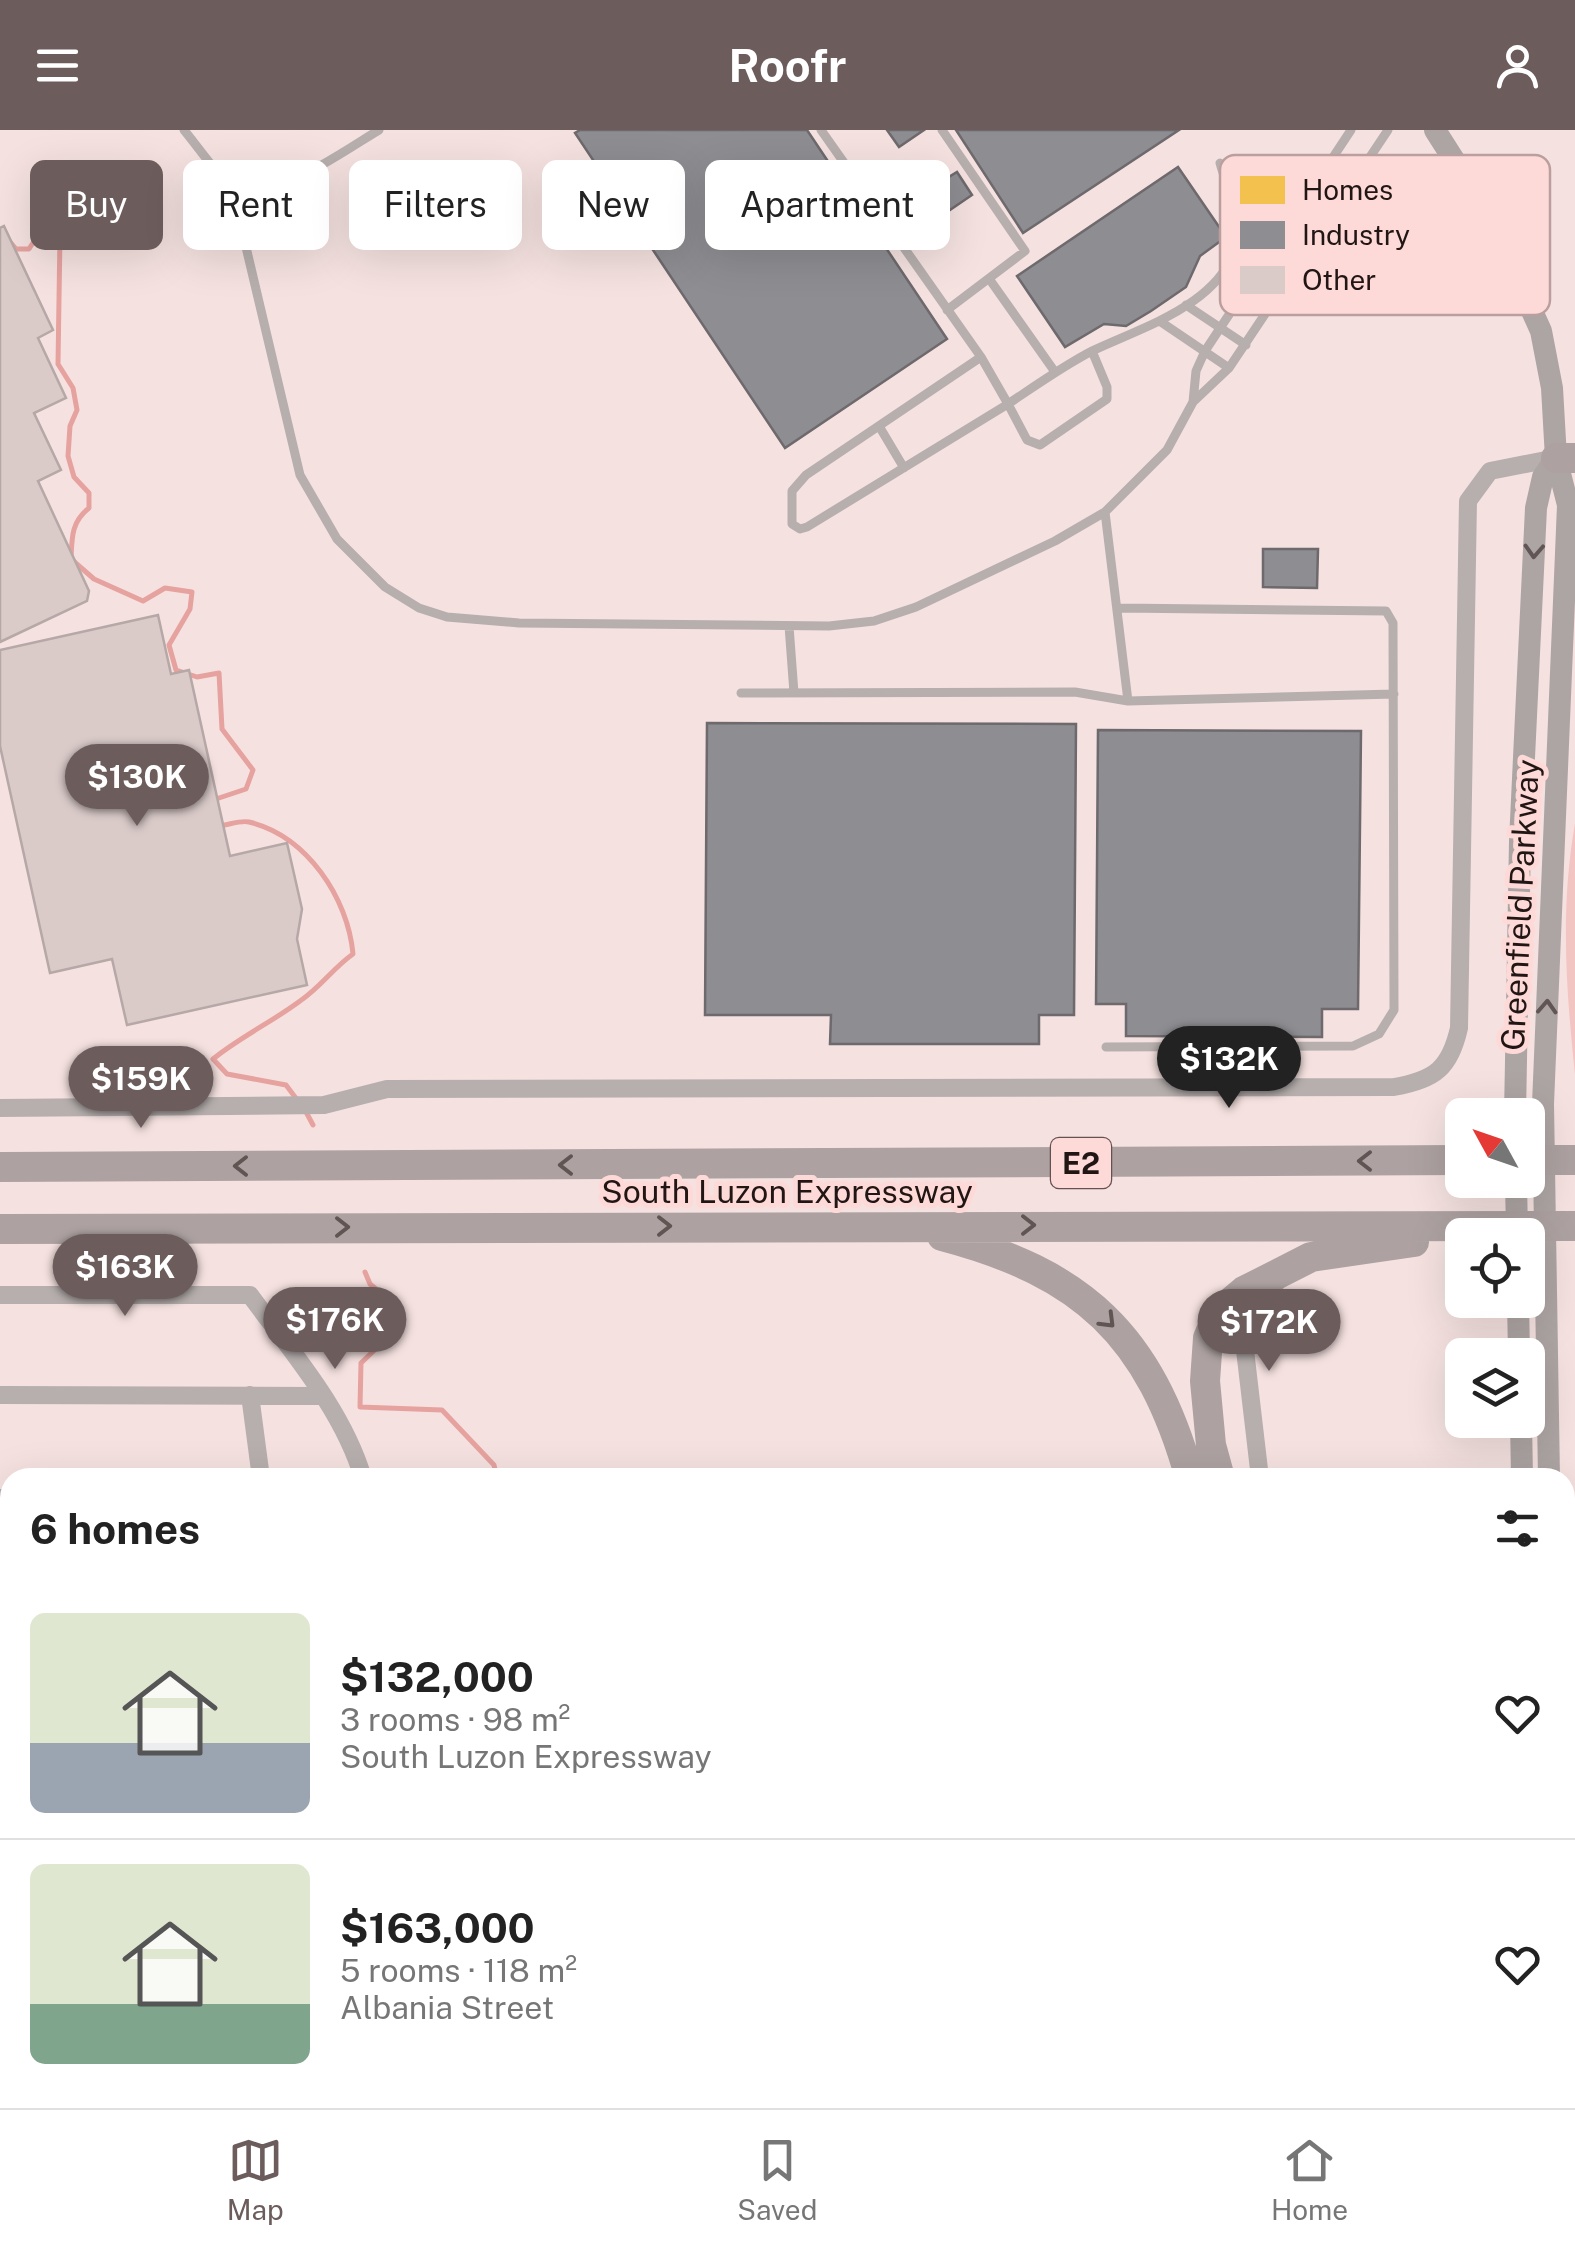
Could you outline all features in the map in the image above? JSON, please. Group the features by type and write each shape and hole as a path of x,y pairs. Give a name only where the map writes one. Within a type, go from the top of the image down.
{"highway":[{"name":"South Luzon Expressway","path":"0,1166 1445,1160"},
{"path":"1545,1160 1575,1160"},
{"path":"896,1224 1004,1253 1060,1282 1094,1308 1122,1335 1153,1380 1186,1468"},
{"name":"South Luzon Expressway","path":"0,1229 896,1224 1445,1231"},
{"name":"South Luzon Expressway","path":"1545,1228 1575,1226"},
{"path":"1217,1468 1206,1397 1208,1338 1219,1312 1244,1291 1310,1258 1445,1240"}],"main road":[{"name":"Greenfield Parkway","path":"1436,130 1451,155"},
{"name":"Greenfield Parkway","path":"1535,315 1565,458 1569,533 1543,1104 1549,1468"},
{"name":"Greenfield Parkway","path":"1515,1098 1520,841 1536,508 1543,477 1565,458"},
{"path":"1521,1438 1522,1468"}],"street":[{"path":"0,1108 324,1104 387,1089 1394,1087 1426,1080 1442,1072 1453,1055 1459,1028 1468,500 1490,471 1565,458"},
{"path":"1259,1468 1243,1332 1289,1268"},
{"path":"0,1295 250,1295 323,1396 360,1468"},
{"path":"0,1395 323,1396"},
{"path":"250,1396 261,1468"}],"lane":[{"path":"184,130 209,160"},
{"path":"326,160 379,130"},
{"path":"821,130 981,357 1027,440 1040,445 1107,399 1108,388 1092,351"},
{"path":"942,130 1025,251 946,310"},
{"path":"1335,155 1351,130"},
{"path":"1371,155 1388,130"},
{"path":"247,250 300,475 336,539 385,587 419,608 447,616 519,624 789,626 874,621 916,607 1055,541 1105,512 1167,450 1193,402 1229,368 1266,315"},
{"path":"981,357 794,486 792,524 800,530 807,527 1054,372 1161,322 1186,305 1220,271"},
{"path":"990,280 1054,372"},
{"path":"1186,305 1246,345"},
{"path":"1193,402 1196,371 1230,315"},
{"path":"1161,322 1229,368"},
{"path":"878,426 904,468"},
{"path":"1105,512 1120,608 1128,701"},
{"path":"1106,1048 1353,1046 1379,1034 1394,1010 1393,623 1386,611 1120,608"},
{"path":"789,626 794,693"},
{"path":"741,693 1075,692 1128,701 1394,694"}],"shaded area":[{"path":"1575,823 1575,1075 1566,949 1567,887"}],"building: Industry":[{"path":"807,130 827,160 705,160 705,250 887,250 947,339 785,448 653,250 685,250 685,160 593,160 575,133"},
{"path":"887,130 924,130 899,147"},
{"path":"956,130 1179,130 1023,233"},
{"path":"1178,167 1220,228 1220,241 1200,256 1186,287 1126,326 1104,324 1065,347 1017,276"},
{"path":"957,172 972,195 950,210 950,176"},
{"path":"1263,549 1318,549 1317,588 1263,587"},
{"path":"707,723 1076,724 1074,1015 1039,1015 1039,1044 830,1044 831,1015 705,1015"},
{"path":"1098,730 1361,731 1358,1009 1322,1009 1322,1037 1126,1036 1126,1004 1096,1004"}],"building: Other":[{"path":"4,226 53,330 38,338 66,398 34,413 61,470 38,481 89,591 87,601 0,642 0,228"},
{"path":"158,615 171,674 189,670 230,856 287,843 302,909 297,939 307,985 127,1025 112,959 50,973 0,746 0,650"}],"waterway":[{"path":"0,230 16,249 29,249 38,235 60,235 58,364 73,388 77,410 70,426 68,456 74,477 89,493 89,508 74,531 71,559 94,579 143,601 165,588 192,592 190,609 169,645 176,670 197,677 219,673 222,729 253,770 246,789 213,800"},
{"path":"219,826 249,822 289,841 321,872 343,912 353,954 307,996 213,1059 227,1074 286,1085 298,1101"},
{"path":"305,1110 313,1125"},
{"path":"365,1272 370,1284 394,1304 384,1341 361,1363 360,1407 442,1410 495,1468"}]}
